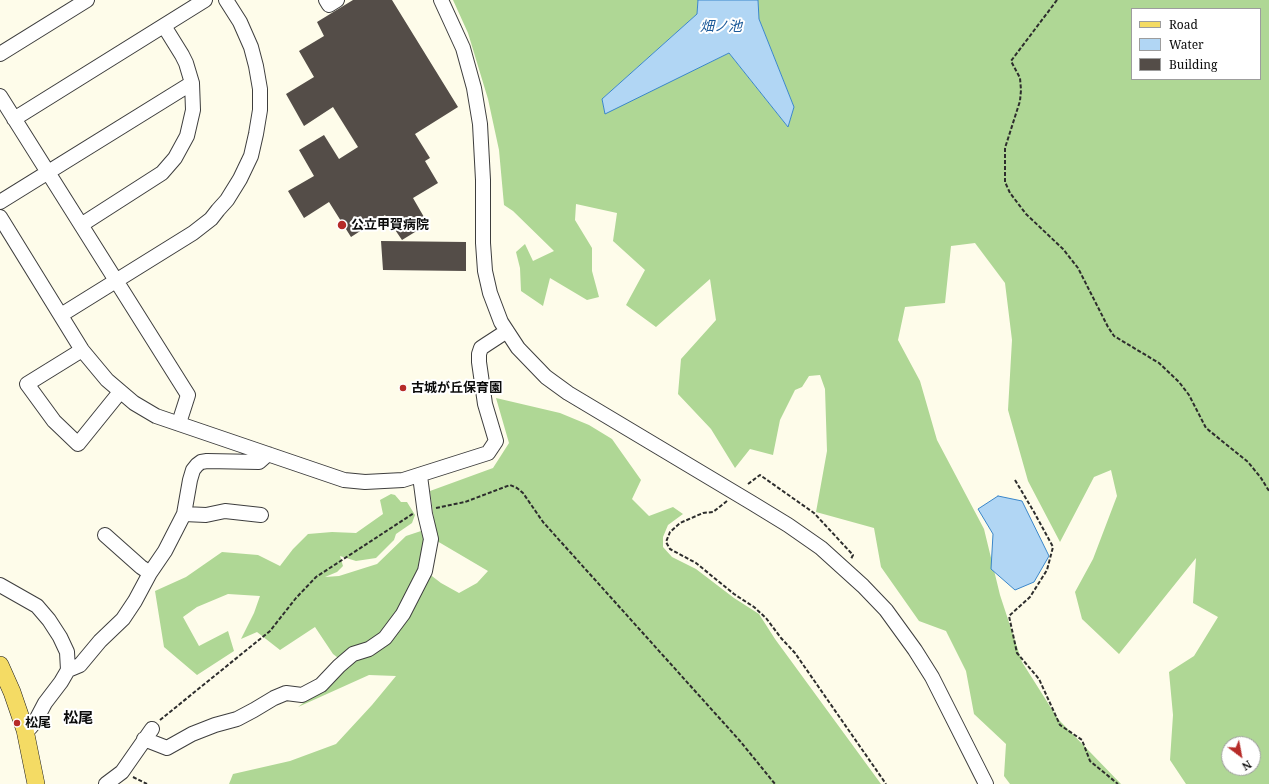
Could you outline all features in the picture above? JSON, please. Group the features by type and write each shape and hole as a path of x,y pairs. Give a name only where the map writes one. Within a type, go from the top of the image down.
{"main road":[{"path":"0,665 12,692 25,730 36,784"}],"street":[{"path":"0,54 87,0"},
{"path":"14,119 205,0"},
{"path":"61,315 193,233 211,219 227,200 240,179 251,156 259,123 259,79 248,37 226,0"},
{"path":"326,0 329,5 337,0"},
{"path":"441,0 463,48 474,88 480,132 483,185 483,243 490,293 495,309 518,348 546,377 568,393 752,503 821,548 845,568 886,610 915,650 932,677 986,784"},
{"path":"81,225 155,178 171,163 182,148 189,129 193,110 192,83 182,55 164,26"},
{"path":"0,202 192,83"},
{"path":"0,96 188,395 179,423"},
{"path":"0,217 82,350 106,380 120,392 156,416 344,480 384,482 403,480 420,476 488,453 496,441 485,404 479,354 481,348 507,331"},
{"path":"82,350 27,384 54,421 78,444 120,392"},
{"path":"68,670 80,665 100,641 123,620 150,573 166,551 184,514 190,480 196,466 201,462 207,461 259,462 268,454"},
{"path":"106,784 122,772 148,734 167,748 192,734 236,719 274,698 286,694 302,695 321,685 353,654 369,649 385,638 403,614 425,571 431,539 424,510 420,476"},
{"path":"184,514 206,515 225,511 261,515"},
{"path":"105,535 141,567 150,573"},
{"path":"0,585 36,606 49,620 60,637 67,652 68,670 45,703 35,722 30,728 25,730"}],"path":[{"path":"1057,0 1011,61 1020,78 1021,90 1020,101 1005,148 1005,182 1010,193 1026,214 1063,249 1078,268 1114,336 1159,363 1179,382 1189,396 1206,428 1248,462 1269,491"},
{"path":"748,484 760,475 814,513 853,555 845,568"},
{"path":"1014,480 1053,547 1047,570 1030,597 1009,616 1017,653 1039,680 1060,726 1082,740 1090,761 1118,784"},
{"path":"148,734 166,714 270,631 296,598 316,576 414,513 465,502 510,486 517,488 523,493 543,522 740,741 775,784"},
{"path":"728,501 713,512 702,513 680,522 670,532 666,542 670,549 696,563 734,594 754,607 766,618 781,638 795,653 886,784"}],"green space":[{"path":"453,0 698,0 697,14 602,99 605,113 729,53 788,127 794,107 759,19 758,0 1269,0 1269,784 1186,784 1170,760 1173,715 1169,672 1194,656 1218,617 1193,603 1196,558 1119,654 1082,619 1075,592 1093,559 1117,496 1111,470 1094,477 1060,542 1028,481 1008,410 1012,340 1005,283 975,243 951,246 945,303 905,307 898,340 920,381 937,440 984,529 1000,595 1022,662 1058,719 1121,784 1010,784 1004,776 1006,744 974,714 966,671 946,631 919,621 881,567 874,528 816,512 827,451 825,389 820,375 809,376 802,387 795,390 780,420 773,455 750,449 735,468 711,429 678,394 681,359 716,320 710,279 656,327 626,305 645,270 613,241 617,213 576,204 575,220 592,248 592,271 599,297 587,300 550,278 543,306 521,291 520,268 516,252 525,244 533,261 554,251 513,211 504,205 499,150 488,99 468,33"},
{"path":"496,398 560,413 589,425 612,439 641,480 632,499 649,516 673,507 683,514 668,525 663,537 663,547 672,557 696,569 734,598 759,614 775,639 881,784 229,784 233,774 290,761 336,744 396,676 369,675 298,707 350,667 333,654 315,627 280,650 257,632 241,639 254,613 260,596 228,594 197,607 183,617 199,646 228,631 234,651 197,675 164,647 155,591 186,577 222,552 258,555 280,566 293,549 308,534 332,532 356,533 383,514 380,500 391,494 395,495 401,502 407,502 415,515 412,523 396,534 394,540 376,558 356,561 340,556 343,566 337,572 325,577 339,576 377,564 406,536 421,531 426,547 424,570 441,583 459,593 477,583 488,571 437,541 430,491 493,468 509,443"}],"water":[{"name":"畑ノ池","path":"698,0 758,0 759,19 794,107 788,127 729,53 605,114 602,99 697,14"},
{"path":"998,496 1022,501 1049,556 1034,582 1015,590 991,569 993,534 978,509"}],"building":[{"name":"公立甲賀病院","path":"353,0 392,0 458,107 415,134 430,158 425,161 438,183 413,198 428,224 402,240 385,215 351,237 329,202 304,218 288,191 314,176 299,150 324,135 339,159 358,147 333,107 304,126 286,94 314,77 299,51 324,36 317,22"},
{"path":"381,241 466,242 466,271 383,270"}],"place":[{"name":"公立甲賀病院","path":"342,225"},
{"name":"古城が丘保育園","path":"403,388"},
{"name":"松尾","path":"17,723"}],"district":[{"name":"松尾","path":"78,719"}]}
